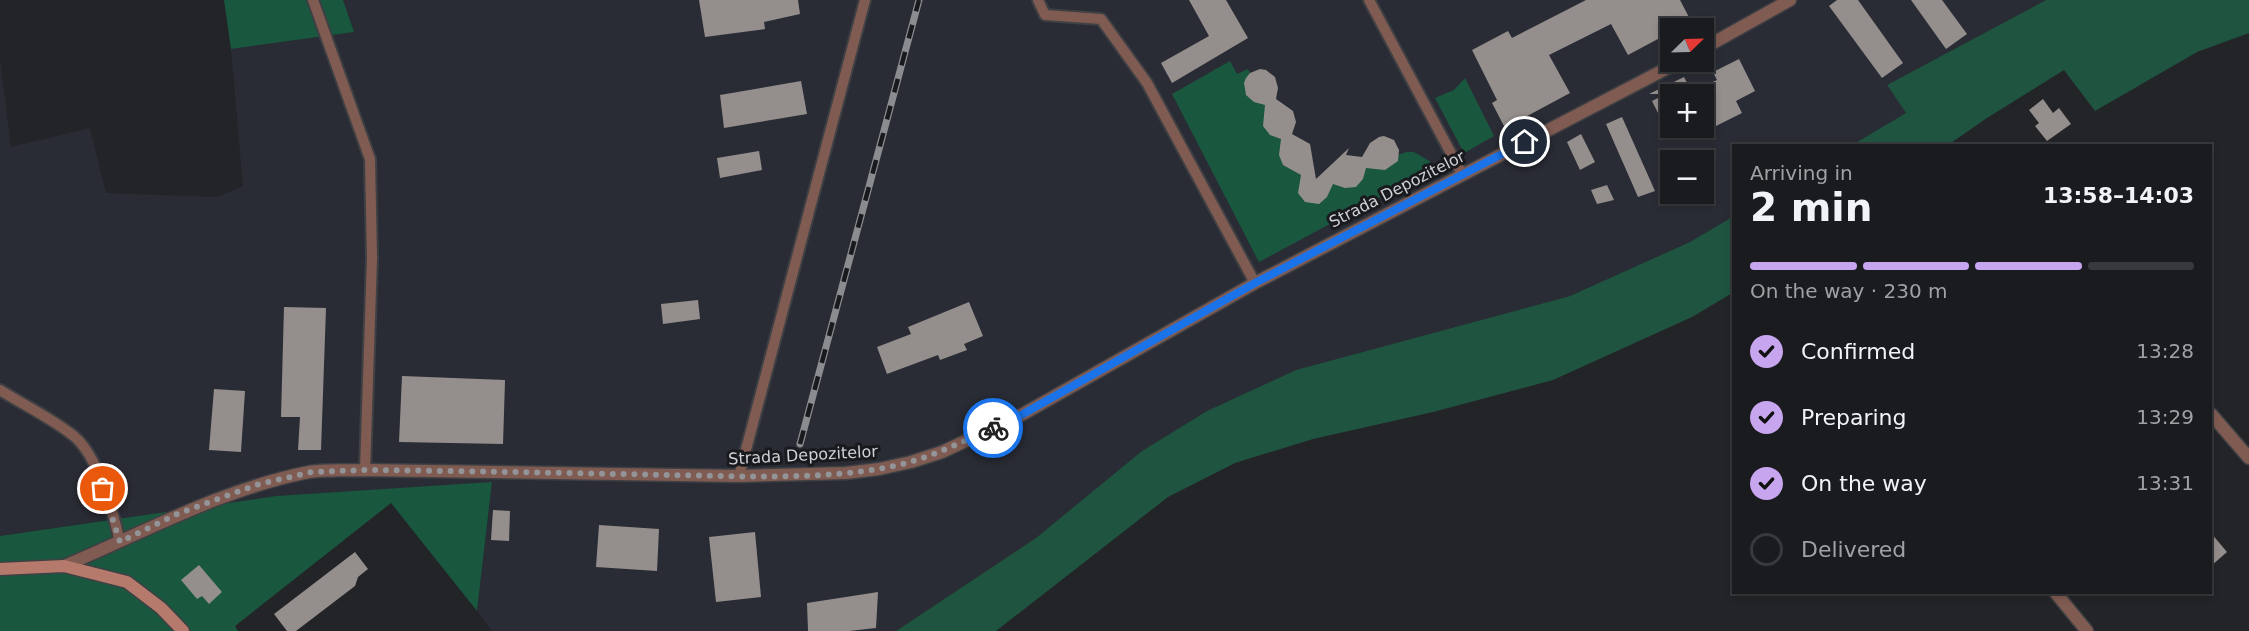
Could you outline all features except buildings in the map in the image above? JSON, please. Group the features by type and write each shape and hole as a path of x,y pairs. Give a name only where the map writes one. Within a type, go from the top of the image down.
{"main road":[{"path":"0,569 64,566 127,582 161,608 183,631"}],"street":[{"path":"1714,42 1771,5 1790,0"},
{"name":"Strada Depozitelor","path":"64,566 177,514 259,484 312,472 365,470 740,476 846,473 879,469 942,452 1023,414 1255,283 1660,72"},
{"path":"2212,415 2249,458"},
{"path":"2057,594 2087,631"}],"lane":[{"path":"313,0 370,159 372,258 365,470"},
{"path":"740,476 865,0"},
{"path":"1038,0 1046,15 1101,20 1147,83 1255,283"},
{"path":"1368,0 1462,174"},
{"path":"0,390 75,437 90,457 115,520 120,542"}],"shaded area":[{"path":"343,0 2046,0 1887,85 1906,113 1854,144 1732,144 1732,217 1690,242 1570,296 1296,370 1207,411 1142,451 1036,538 896,631 492,631 477,611 492,483 276,496 0,536 0,59 11,147 90,128 106,193 217,197 243,186 231,49 354,32"}],"green space":[{"path":"224,0 343,0 354,32 231,49"},
{"path":"2046,0 2249,0 2249,33 2197,52 2095,111 2064,70 1949,144 1854,144 1906,113 1887,85"},
{"path":"1230,61 1237,74 1248,69 1314,187 1406,152 1414,152 1438,166 1259,262 1172,94"},
{"path":"1465,78 1494,136 1464,153 1435,98 1454,90"},
{"path":"1732,217 1732,293 1692,317 1553,380 1433,412 1313,439 1235,463 1168,497 996,631 896,631 1036,538 1142,451 1207,411 1296,370 1570,296 1690,242"},
{"path":"492,482 477,611 391,503 235,626 238,631 0,631 0,536 276,496"}],"railway":[{"path":"800,444 919,0"}],"way so far":[{"path":"103,489 115,520 120,542 177,514 217,498 259,484 312,472 365,470 740,476 846,473 911,462 942,452 993,428"}],"route":[{"path":"993,428 1023,414 1297,260 1525,142"}]}
